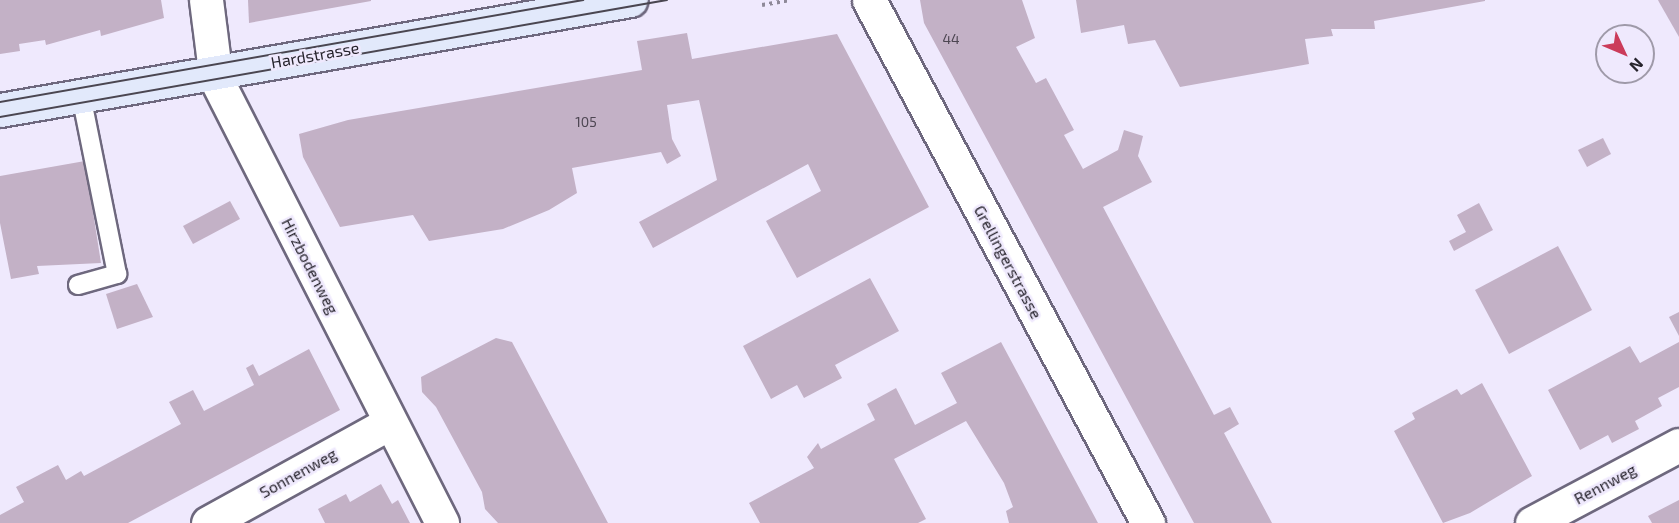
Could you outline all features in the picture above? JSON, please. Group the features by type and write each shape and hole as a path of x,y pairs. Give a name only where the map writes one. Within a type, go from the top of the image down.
{"street":[{"name":"Hirzbodenweg","path":"206,0 214,72 389,423 442,523"},
{"name":"Hardstrasse","path":"0,110 630,0"},
{"name":"Grellingerstrasse","path":"869,0 1148,523"},
{"name":"Sonnenweg","path":"208,523 389,423"},
{"name":"Rennweg","path":"1532,523 1679,445"}],"lane":[{"path":"78,285 117,274 81,96"}],"path":[{"path":"762,5 791,0"}],"building":[{"path":"0,0 161,0 164,18 101,36 100,30 46,45 45,40 19,44 20,51 0,54"},
{"path":"248,0 371,0 371,1 249,23"},
{"path":"920,0 1022,0 1035,38 1016,47 1036,83 1046,78 1074,130 1064,135 1083,169 1118,150 1124,130 1143,136 1138,156 1152,182 1103,207 1214,415 1230,407 1239,424 1224,433 1272,523 1194,523 924,23"},
{"path":"1076,0 1485,1 1374,21 1375,29 1331,29 1333,36 1305,39 1309,64 1180,87 1155,40 1128,44 1124,25 1081,33"},
{"path":"1658,0 1679,0 1679,37 1659,2"},
{"path":"687,33 692,59 837,34 929,207 797,278 766,221 821,191 808,164 653,248 639,222 717,180 699,100 667,105 672,139 681,156 667,164 661,152 572,168 577,193 549,210 503,229 429,241 413,215 340,227 303,157 299,134 348,120 642,70 637,41"},
{"path":"1603,138 1611,154 1587,167 1578,150"},
{"path":"85,161 101,263 37,266 39,274 11,279 0,223 0,176"},
{"path":"230,201 240,219 193,244 183,226"},
{"path":"1479,203 1493,230 1454,251 1449,241 1466,232 1457,215"},
{"path":"1558,246 1592,310 1509,354 1475,290"},
{"path":"870,278 899,331 835,365 842,378 804,398 797,385 771,399 743,346"},
{"path":"137,284 153,317 117,329 106,294"},
{"path":"1679,312 1679,336 1669,317"},
{"path":"496,338 512,342 608,523 498,523 485,509 482,492 436,407 422,392 421,377"},
{"path":"1001,342 1098,523 1009,523 1006,511 1013,507 1004,483 966,421 894,459 926,519 918,523 760,523 749,503 814,468 807,457 818,443 821,449 875,420 867,404 896,388 915,425 957,403 941,373"},
{"path":"1679,342 1679,387 1658,398 1662,406 1635,421 1639,429 1612,443 1608,435 1580,450 1548,390 1630,346 1640,363"},
{"path":"309,349 340,410 128,523 0,523 0,515 24,502 16,487 58,465 66,480 81,471 84,476 181,424 169,402 193,390 204,411 254,385 246,368 253,364 259,376"},
{"path":"1482,383 1532,476 1470,513 1443,523 1394,431 1415,419 1412,413 1457,389 1461,395"},
{"path":"381,484 392,504 398,500 410,523 325,523 318,509 346,494 350,502"},
{"path":"1679,500 1679,523 1652,523 1648,516"}],"tram line":[{"path":"0,102 583,0"},
{"path":"0,117 667,0"}]}
